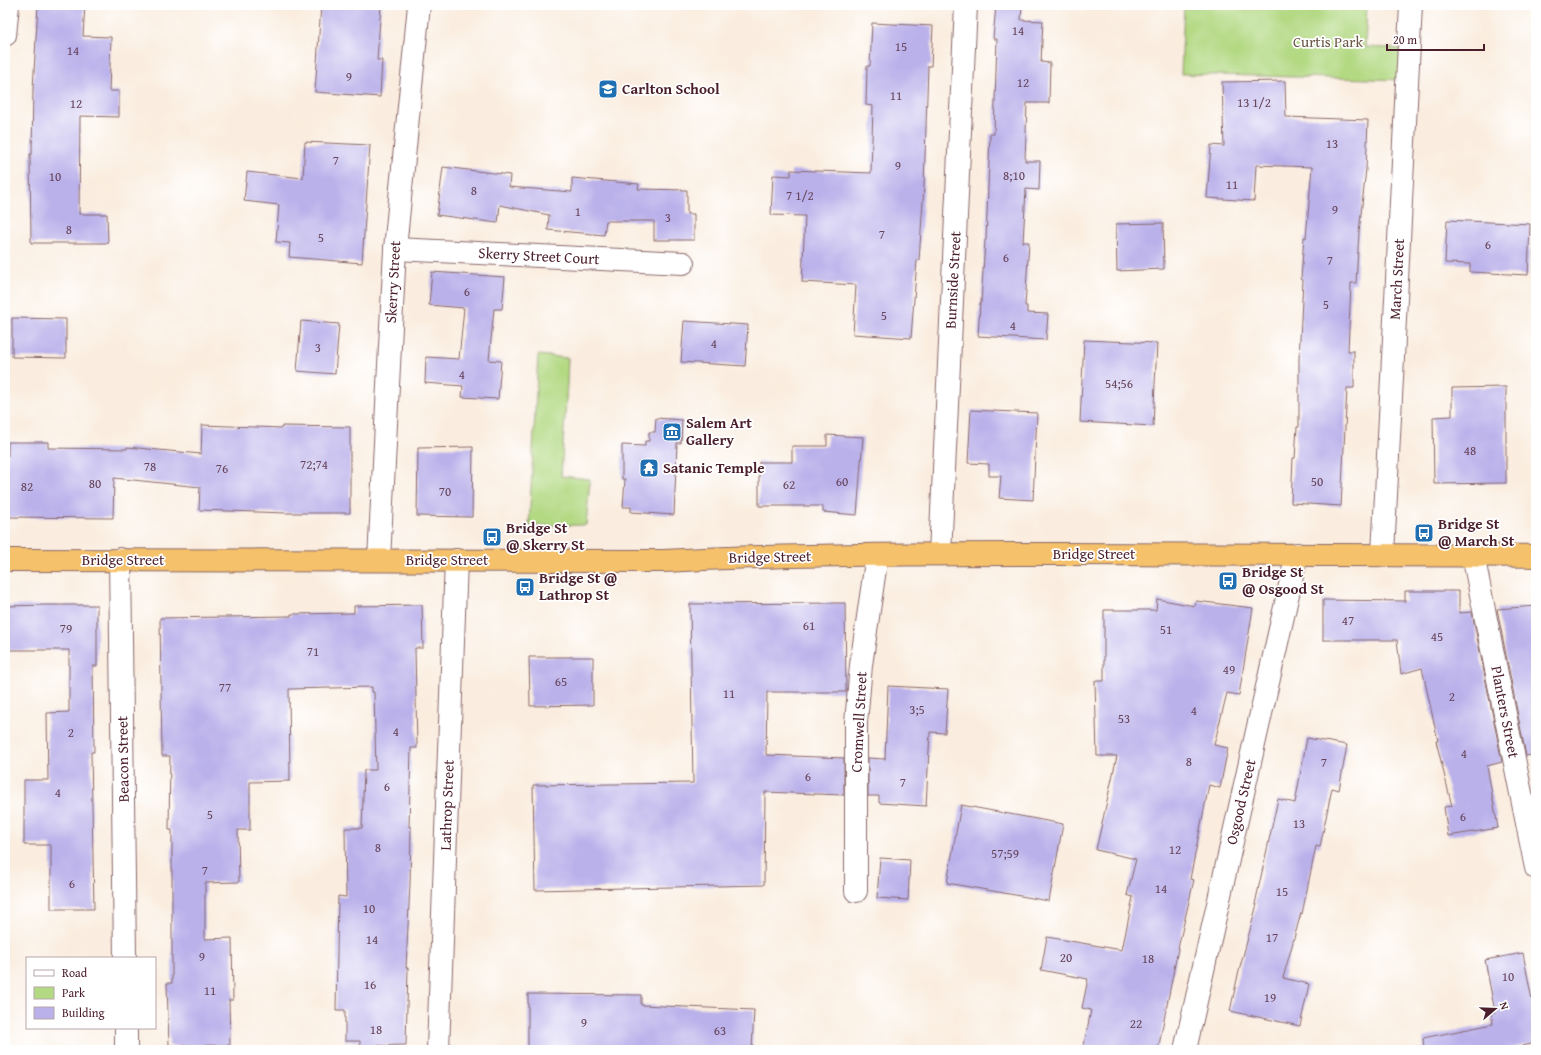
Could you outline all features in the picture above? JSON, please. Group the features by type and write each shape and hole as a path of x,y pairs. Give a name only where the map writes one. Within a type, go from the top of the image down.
{"highway":[{"name":"Bridge Street","path":"5,560 664,561 727,558 940,554 1382,554 1536,556"}],"street":[{"path":"5,36 8,5"},
{"name":"Skerry Street","path":"379,560 394,249 419,5"},
{"name":"Burnside Street","path":"940,554 966,5"},
{"name":"March Street","path":"1382,554 1411,5"},
{"name":"Skerry Street Court","path":"394,249 684,263"},
{"name":"Osgood Street","path":"1185,1050 1297,554"},
{"name":"Cromwell Street","path":"856,890 856,723 861,665 877,555"},
{"name":"Planters Street","path":"1473,555 1536,868"},
{"name":"Beacon Street","path":"120,560 125,957"},
{"name":"Lathrop Street","path":"438,1050 456,560"},
{"path":"126,1029 126,1050"}],"green space":[{"name":"Curtis Park","path":"1184,5 1367,5 1365,47 1409,49 1407,80 1181,74"},
{"path":"538,355 568,358 561,476 590,479 586,525 529,526"}],"building":[{"path":"38,5 85,5 83,36 111,37 109,91 119,91 119,117 80,116 79,214 107,214 108,243 31,243 30,154 32,154 33,89"},
{"path":"321,5 381,5 377,60 382,60 380,97 315,92"},
{"path":"996,5 1022,5 1021,20 1043,21 1041,62 1050,63 1049,103 1027,103 1025,161 1040,161 1039,190 1026,189 1023,242 1029,242 1025,306 1027,306 1027,313 1048,314 1046,340 978,336 986,240 990,134 994,134 997,39 993,39"},
{"path":"872,23 933,26 931,66 928,66 924,186 919,260 917,260 911,338 853,334 856,285 802,282 805,216 771,215 773,175 791,176 791,170 871,173 873,106 866,105 867,66 870,66"},
{"path":"1285,81 1286,117 1368,120 1366,169 1359,232 1356,283 1351,283 1348,351 1354,351 1354,388 1347,388 1341,506 1291,503 1293,458 1295,458 1297,427 1299,427 1299,359 1303,280 1301,279 1312,167 1256,165 1254,201 1207,198 1211,145 1224,146 1222,82"},
{"path":"305,142 370,145 362,263 289,257 290,243 276,242 279,205 244,201 247,172 303,178"},
{"path":"443,167 510,175 509,187 572,192 572,178 639,184 638,189 687,190 687,214 694,214 694,240 654,240 654,221 606,221 604,235 548,230 549,215 500,205 498,223 437,215"},
{"path":"1447,220 1530,224 1528,275 1470,272 1470,264 1445,263"},
{"path":"1163,223 1164,269 1117,271 1116,224"},
{"path":"432,272 505,277 502,309 494,309 489,360 501,361 498,399 462,397 463,386 425,383 426,357 459,359 464,308 429,305"},
{"path":"12,318 66,319 66,358 12,357"},
{"path":"301,321 339,324 335,374 297,371"},
{"path":"684,321 748,325 745,366 681,362"},
{"path":"1084,340 1157,343 1153,426 1080,422"},
{"path":"1506,387 1506,483 1434,484 1433,417 1452,416 1452,388"},
{"path":"971,410 1037,413 1033,500 999,498 1001,476 989,476 989,464 968,463"},
{"name":"Satanic Temple","path":"656,418 682,420 681,443 677,443 674,515 631,512 631,507 623,507 625,479 622,479 622,445 645,446 645,441 649,441 649,432 655,432"},
{"path":"202,425 282,428 282,426 350,427 350,513 286,513 199,510 200,487 114,478 113,518 5,517 5,456 8,456 8,442 48,442 48,448 127,449 127,447 201,454"},
{"path":"827,435 863,437 857,515 823,512 823,506 759,506 759,462 792,462 792,446 827,446"},
{"path":"473,447 472,517 417,516 418,448"},
{"path":"1405,591 1459,591 1459,613 1472,612 1502,762 1487,766 1498,828 1448,836 1444,807 1452,806 1436,741 1438,741 1422,668 1401,674 1397,640 1323,640 1323,600 1405,601"},
{"path":"1157,599 1195,606 1196,601 1253,608 1239,695 1227,693 1214,745 1228,748 1220,788 1209,785 1190,879 1194,880 1179,944 1158,1050 1083,1050 1091,1010 1082,1008 1088,979 1041,970 1047,937 1122,950 1133,897 1127,895 1136,859 1096,850 1117,756 1097,756 1095,681 1104,681 1104,610 1156,610"},
{"path":"845,603 846,692 767,692 766,755 844,758 844,795 765,792 764,885 535,890 533,785 693,783 690,604"},
{"path":"97,605 97,666 93,666 94,752 91,752 94,909 51,909 51,845 24,845 24,780 48,780 47,713 69,712 69,650 5,650 5,606"},
{"path":"422,605 423,648 415,648 417,748 411,748 409,827 411,827 406,968 408,968 406,1045 360,1046 360,1041 345,1041 345,1010 336,1010 338,896 346,897 345,828 362,828 364,770 376,770 374,692 372,692 372,687 289,689 290,781 250,782 250,830 238,830 239,882 205,883 205,939 232,938 233,1000 229,1000 230,1045 169,1046 167,983 172,983 172,830 169,830 170,756 162,756 160,618 291,616 291,614 354,613 354,606"},
{"path":"1536,606 1536,754 1526,756 1497,609"},
{"path":"529,657 593,657 593,705 530,706"},
{"path":"888,686 948,689 945,733 930,732 926,806 879,803 879,796 868,796 868,758 885,759"},
{"path":"1307,738 1347,745 1339,790 1332,788 1320,847 1316,846 1302,914 1301,913 1283,978 1309,984 1300,1026 1230,1011 1257,904 1255,904 1278,799 1295,803"},
{"path":"961,805 1063,824 1049,901 947,883"},
{"path":"880,858 910,860 908,900 877,898"},
{"path":"1523,953 1536,1021 1536,1043 1502,1050 1424,1050 1423,1038 1493,1024 1491,1013 1495,1012 1485,960"},
{"path":"528,994 641,995 641,1005 754,1010 752,1050 528,1050"}],"place":[{"name":"Carlton School","path":"608,89"},
{"name":"Salem Art Gallery","path":"672,432"},
{"name":"Satanic Temple","path":"649,468"},
{"name":"Bridge St @ March St","path":"1424,533"},
{"name":"Bridge St @ Skerry St","path":"492,537"},
{"name":"Bridge St @ Osgood St","path":"1228,581"},
{"name":"Bridge St @ Lathrop St","path":"525,587"}]}
